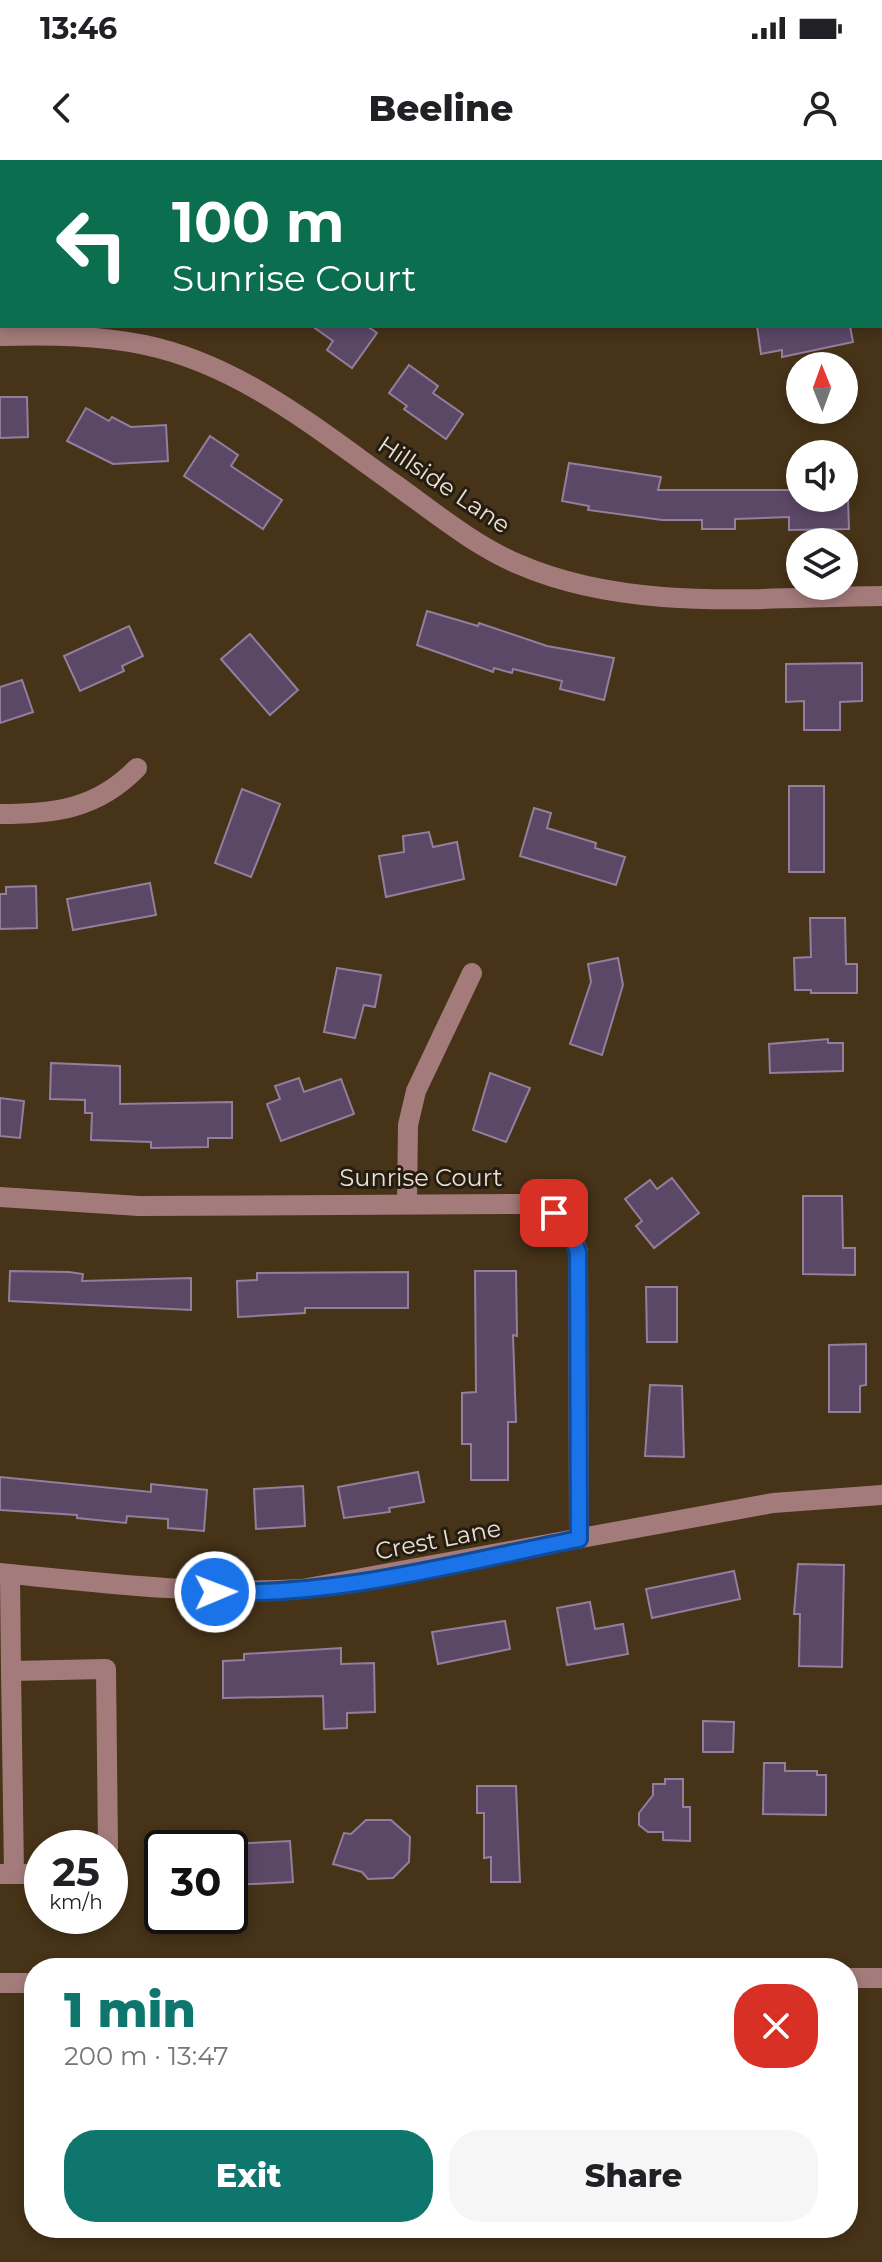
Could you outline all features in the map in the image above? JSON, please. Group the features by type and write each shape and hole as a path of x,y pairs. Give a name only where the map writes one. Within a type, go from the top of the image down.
{"street":[{"name":"Hillside Lane","path":"0,336 31,331 146,345 231,375 274,399 476,542 558,580 641,596 882,596"},
{"path":"0,814 52,814 77,809 103,797 137,768"},
{"path":"407,1204 408,1125 416,1091 472,973"},
{"name":"Sunrise Court","path":"0,1197 139,1206 526,1204 554,1213 574,1236 578,1252 579,1539"},
{"name":"Crest Lane","path":"5,1573 172,1591 237,1593 367,1580 773,1503 882,1495"},
{"path":"5,1573 11,1671 7,1874"},
{"path":"11,1671 106,1669 108,1830"},
{"path":"858,1978 882,1978"},
{"path":"0,1983 24,1983"}],"building":[{"path":"315,328 370,328 377,333 352,368 327,350 333,341"},
{"path":"757,328 850,328 853,342 806,352 786,352 786,356 782,357 782,350 761,354"},
{"path":"409,365 438,386 433,393 463,414 446,439 404,409 407,406 389,393"},
{"path":"0,397 27,397 28,437 0,438"},
{"path":"86,408 109,421 112,417 131,427 166,425 168,461 113,464 67,441"},
{"path":"210,436 238,455 231,466 282,500 263,529 184,476"},
{"path":"569,463 661,477 658,490 786,490 786,512 848,512 849,528 789,528 789,517 735,519 735,529 702,529 702,520 662,520 588,510 589,506 562,501"},
{"path":"427,611 478,626 479,623 547,646 614,658 604,700 560,689 562,681 513,669 512,673 494,668 493,672 417,645"},
{"path":"129,626 143,656 122,666 124,671 80,691 64,656"},
{"path":"250,634 298,690 270,715 221,659"},
{"path":"862,663 862,701 840,702 840,730 804,730 804,701 786,702 786,664"},
{"path":"22,680 33,712 0,723 0,687"},
{"path":"789,786 824,786 824,872 789,872"},
{"path":"242,789 280,804 251,877 215,863"},
{"path":"534,808 551,813 547,828 596,843 595,848 625,857 616,885 520,856"},
{"path":"429,832 433,847 457,842 464,879 386,897 379,856 404,852 403,836"},
{"path":"150,883 156,915 73,930 67,899"},
{"path":"36,886 37,928 0,929 0,894 6,894 6,887"},
{"path":"810,918 845,918 846,964 857,964 857,993 795,990 794,958 811,957"},
{"path":"618,958 623,985 602,1055 570,1044 591,982 588,964"},
{"path":"337,968 381,975 375,1007 364,1005 355,1038 324,1032"},
{"path":"828,1039 828,1043 843,1043 843,1071 770,1073 769,1044"},
{"path":"51,1063 120,1066 120,1104 232,1102 232,1138 208,1138 208,1147 151,1148 151,1142 91,1140 92,1113 85,1113 85,1100 50,1099"},
{"path":"490,1073 530,1088 506,1142 473,1130"},
{"path":"299,1078 304,1092 341,1079 354,1114 281,1141 267,1104 280,1099 275,1086"},
{"path":"0,1098 24,1101 20,1138 0,1136"},
{"path":"672,1178 699,1213 654,1248 636,1226 642,1221 625,1199 650,1180 657,1189"},
{"path":"803,1196 842,1196 843,1248 855,1248 855,1275 803,1274"},
{"path":"10,1271 69,1272 83,1274 82,1281 191,1278 191,1310 9,1301"},
{"path":"475,1271 516,1271 517,1336 513,1335 516,1422 508,1422 508,1480 471,1480 471,1444 462,1444 462,1393 476,1392"},
{"path":"408,1272 408,1308 305,1308 305,1313 238,1317 237,1281 257,1280 257,1273"},
{"path":"646,1287 677,1287 677,1342 647,1342"},
{"path":"866,1344 866,1385 860,1386 860,1412 829,1412 829,1345"},
{"path":"650,1385 682,1386 684,1457 645,1456"},
{"path":"418,1472 424,1502 389,1508 390,1512 344,1518 338,1487"},
{"path":"0,1477 151,1492 151,1484 207,1490 204,1531 168,1528 168,1519 127,1516 126,1523 77,1518 77,1515 0,1510"},
{"path":"303,1486 305,1526 256,1529 254,1489"},
{"path":"798,1564 844,1565 842,1667 799,1666 800,1614 794,1614"},
{"path":"734,1571 740,1599 652,1618 646,1589"},
{"path":"590,1602 595,1629 623,1624 628,1654 567,1665 557,1608"},
{"path":"505,1621 510,1649 438,1664 432,1632"},
{"path":"341,1648 341,1664 374,1663 375,1712 347,1713 347,1728 324,1729 323,1696 223,1698 223,1661 244,1660 244,1654"},
{"path":"703,1721 734,1722 733,1752 703,1752"},
{"path":"764,1763 785,1763 785,1771 817,1771 817,1775 826,1775 826,1815 763,1814"},
{"path":"665,1779 683,1779 683,1807 690,1807 690,1841 663,1840 663,1832 648,1832 639,1825 639,1813 653,1795 653,1784 665,1784"},
{"path":"477,1786 516,1786 520,1882 491,1882 491,1857 484,1858 484,1813 477,1813"},
{"path":"366,1820 391,1820 410,1837 409,1862 393,1878 368,1879 362,1872 333,1864 344,1833 351,1834"},
{"path":"290,1841 293,1882 248,1884 248,1843"}],"route":[{"path":"215,1592 302,1589 367,1580 579,1539 578,1252 568,1226 554,1213"}]}
